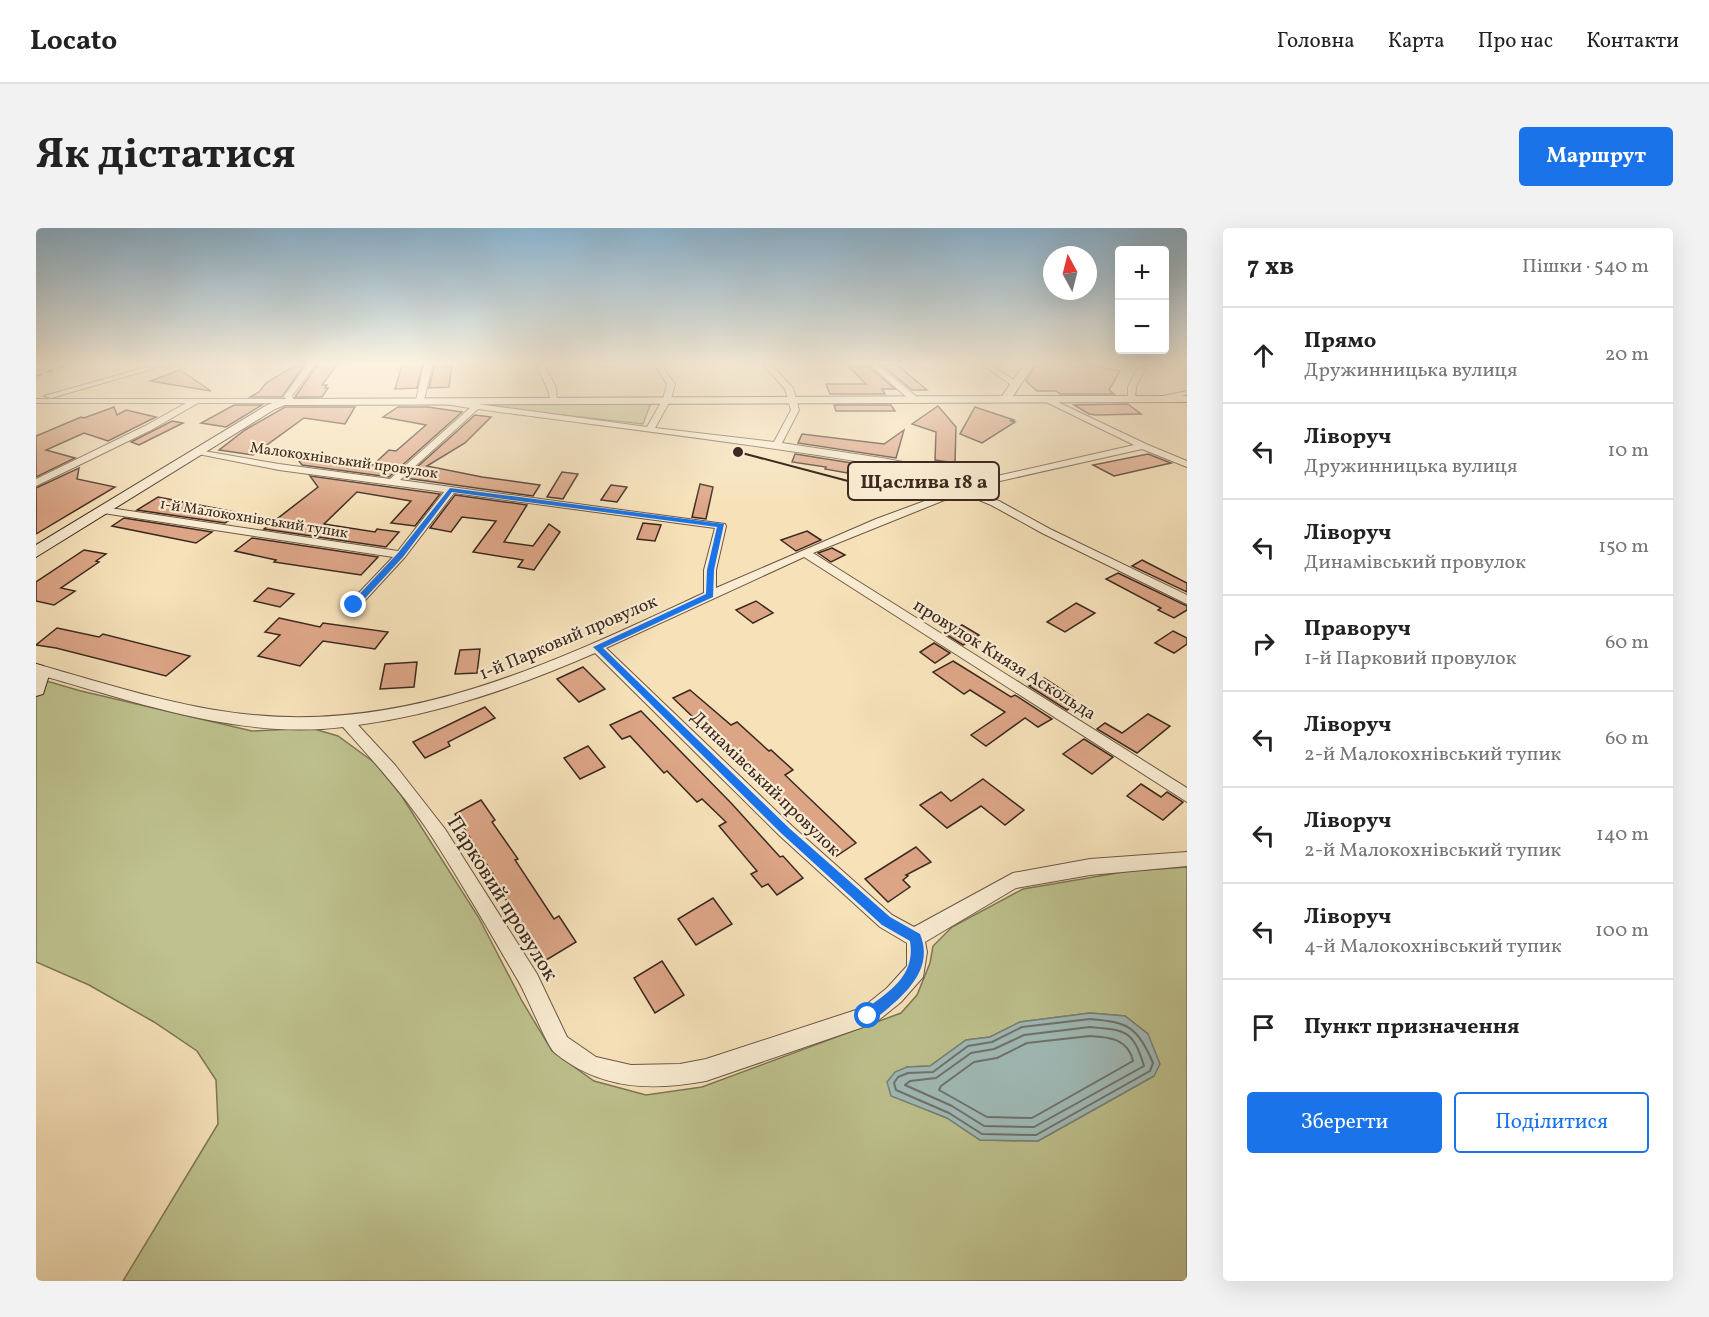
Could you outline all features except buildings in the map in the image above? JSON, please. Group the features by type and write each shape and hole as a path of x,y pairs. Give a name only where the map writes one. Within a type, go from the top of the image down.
{"street":[{"path":"36,483 178,411"},
{"path":"36,552 265,411"},
{"path":"392,482 470,411"},
{"path":"506,411 882,460 988,481"},
{"path":"650,430 660,411"},
{"path":"777,445 794,411"},
{"path":"1072,411 1143,446 1187,464"},
{"name":"1-й Парковий провулок","path":"36,669 191,710 234,718 283,723 346,721 416,710 467,698 526,678 804,552 962,490 988,481 1143,446"},
{"name":"Малокохнівський провулок","path":"198,453 237,461 721,526 710,570 710,595"},
{"path":"354,605 400,555 450,490"},
{"path":"962,490 988,500 1187,600"},
{"name":"1-й Малокохнівський тупик","path":"103,510 400,555"},
{"name":"провулок Князя Аскольда","path":"804,552 1187,796"},
{"name":"Динамівський провулок","path":"597,647 786,831 886,921 915,938"},
{"path":"36,669 40,675 36,689"},
{"name":"Парковий провулок","path":"346,721 390,769 439,834 530,981 560,1044 591,1066 631,1077 680,1075 706,1070 868,1016 894,994 916,970 918,952 915,938"},
{"path":"915,938 927,928 1013,881 1090,867 1187,859"}],"green space":[{"path":"527,411 648,411 643,424"},
{"path":"36,678 81,691 252,731 311,728 338,736 375,763 401,795 479,918 522,1001 552,1051 594,1081 646,1095 702,1087 901,1013 917,995 930,963 933,946 952,927 1023,889 1129,871 1187,867 1187,1281 123,1281 218,1124 216,1080 197,1051 154,1022 89,985 36,962","holes":["1090,1013 1125,1016 1148,1034 1154,1076 1038,1141 980,1140 947,1118 891,1095 907,1067 930,1066 966,1040 990,1037 1020,1022"]}],"water":[{"path":"1090,1013 1125,1016 1148,1034 1160,1064 1154,1076 1038,1141 980,1140 947,1118 891,1096 887,1082 895,1072 907,1067 930,1066 966,1040 990,1037 1020,1022"}],"place":[{"name":"Щаслива 18 а","path":"738,452"}],"route":[{"path":"354,605 400,555 450,490 721,526 710,570 710,595 597,647 786,831 886,921 915,938 918,952 916,970 894,994 868,1016"}]}
